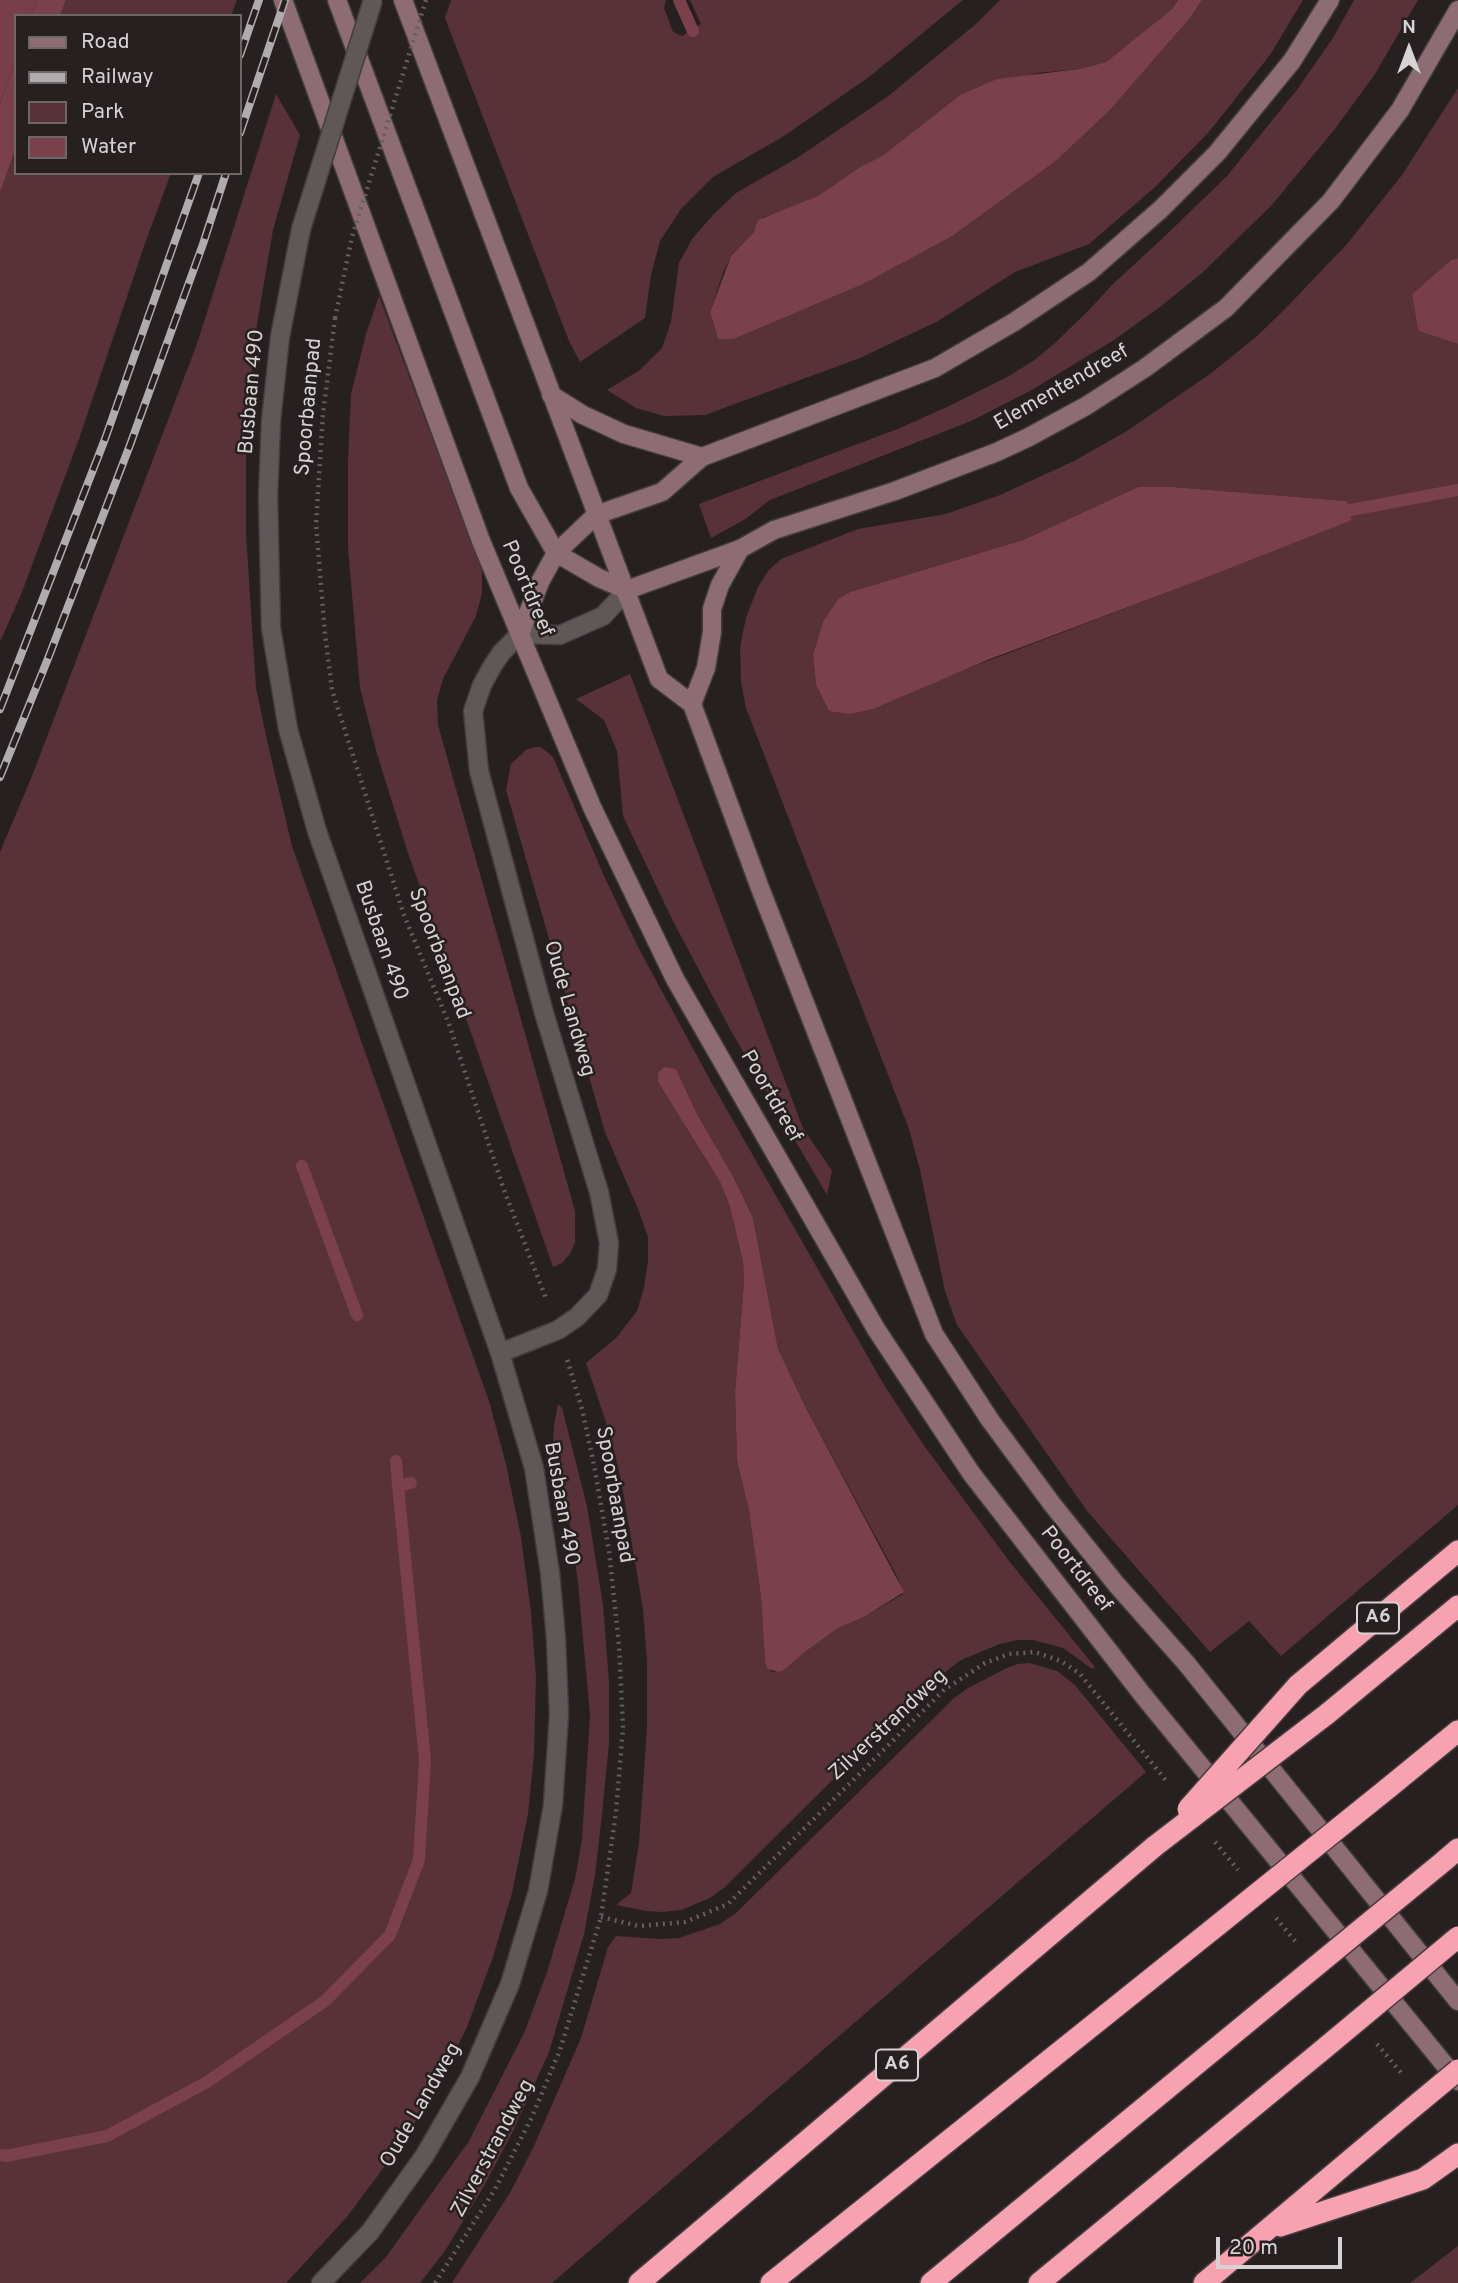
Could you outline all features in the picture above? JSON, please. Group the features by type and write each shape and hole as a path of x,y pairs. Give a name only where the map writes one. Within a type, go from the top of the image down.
{"highway":[{"name":"A6","path":"1155,1846 1298,1685 1458,1551"},
{"name":"A6","path":"639,2283 1155,1846 1327,1714 1458,1606"},
{"path":"771,2283 1458,1731"},
{"path":"932,2283 1451,1855"},
{"path":"1039,2283 1458,1937"},
{"path":"1204,2283 1458,2070"},
{"path":"1269,2230 1423,2179 1458,2154"}],"main road":[{"name":"Poortdreef","path":"283,0 465,501 592,807 675,979 884,1340 971,1473 1142,1694 1458,2081"},
{"name":"Poortdreef","path":"337,0 519,488 556,553"},
{"path":"403,0 659,679 692,704 706,668 712,632 712,609 720,585 740,549"},
{"path":"520,634 540,583 556,553 596,515 662,492 702,457 935,368 1014,323 1089,272 1161,209 1217,153 1292,61 1330,0"},
{"name":"Elementendreef","path":"627,590 740,549 774,530 895,491 997,452 1086,406 1145,368 1226,308 1331,201 1400,110 1458,10"},
{"path":"551,395 583,415 624,434 702,457"},
{"path":"556,553 599,578 627,590"},
{"name":"Poortdreef","path":"692,704 765,901 934,1335 990,1420 1052,1504 1116,1584 1186,1663 1458,2001"}],"lane":[{"name":"Busbaan 490","path":"373,0 301,229 280,337 271,421 268,497 271,628 288,729 317,831 499,1353 534,1468 550,1573 559,1714 553,1805 537,1891"},
{"path":"520,634 560,635 603,616 627,590"},
{"name":"Oude Landweg","path":"499,1353 558,1330 577,1317 597,1295 607,1269 609,1243 599,1192 544,1013 479,771 473,712 482,685 494,665 502,652 520,634"},
{"name":"Oude Landweg","path":"321,2283 370,2232 425,2155 470,2077 510,1984 537,1891"}],"path":[{"name":"Spoorbaanpad","path":"426,0 352,237 335,317 323,414 316,524 325,634 332,690 404,915 449,1024 504,1190 558,1330 582,1409 609,1551 619,1644 622,1728 616,1812 601,1917"},
{"name":"Zilverstrandweg","path":"435,2283 494,2191 531,2119 559,2050 601,1917 639,1926 685,1922 728,1904 944,1690 985,1663 1009,1654 1035,1652 1061,1661 1080,1674 1175,1792"},
{"path":"1209,1835 1244,1878"},
{"path":"1269,1909 1295,1941"},
{"path":"1372,2037 1407,2080"}],"green space":[{"path":"66,0 237,0 232,14 61,14"},
{"path":"451,0 666,0 664,8 673,32 682,36 701,24 690,0 963,0 869,77 784,136 713,177 681,209 660,241 651,275 645,318 580,362 569,341 445,18"},
{"path":"1000,0 1178,0 1172,9 1106,62 1079,69 1037,73 960,95 882,156 860,167 818,196 794,208 763,217 754,232 731,256 723,273 710,312 718,339 734,339 861,285 1057,160 1110,110 1190,18 1202,0 1303,0 1270,55 1208,133 1154,188 1089,244 1015,272 938,321 860,358 705,415 664,416 636,408 607,390 640,370 662,348 671,322 679,263 692,239 713,215 736,193 797,158 887,97 976,24"},
{"path":"1354,0 1418,0 1375,74 1335,129 1271,206 1202,273 1114,340 1030,391 971,421 770,500 744,520 711,538 699,504 900,428 947,407 1009,376 1054,344 1227,176 1296,91 1333,38"},
{"path":"1458,88 1458,258 1451,260 1412,294 1418,331 1458,344 1458,1505 1281,1656 1249,1621 1210,1652 1087,1511 957,1325 945,1291 909,1129 746,708 741,682 740,647 746,618 758,587 768,571 781,559 858,529 946,514 1000,495 1074,461 1127,431 1210,374 1256,337 1284,310 1347,244 1402,175","holes":["1138,487 1173,487 1347,501 1352,519 943,678 829,711 816,685 813,655 823,621 839,598 850,592 1023,540"]},
{"path":"276,94 300,135 273,230 255,336 246,433 246,534 256,688 292,846 489,1401 506,1464 521,1537 536,1676 534,1754 528,1814 512,1893 493,1957 467,2027 437,2089 396,2151 346,2218 286,2283 0,2283 0,852 32,776 197,344"},
{"path":"14,153 14,175 170,175 79,439 22,592 0,642 0,193"},
{"path":"379,296 482,571 482,593 476,616 443,679 437,700 438,725 575,1211 575,1243 562,1263 553,1267 408,853 377,754 360,688 348,547 351,394"},
{"path":"630,674 803,1128 832,1171 827,1195 730,1029 672,919 623,816 617,751 604,720 576,699"},
{"path":"541,747 553,757 604,876 639,949 715,1089 884,1385 923,1444 1009,1561 1095,1667 1092,1669 1063,1648 1033,1640 1000,1644 961,1660 927,1686 725,1887 710,1898 681,1910 646,1911 616,1905 631,1893 639,1843 647,1728 647,1661 643,1609 621,1480 610,1434 586,1363 616,1338 637,1311 644,1288 648,1237 605,1132 506,790 511,764 526,750","holes":["676,1070 696,1112 734,1178 753,1218 778,1349 805,1406 897,1576 903,1594 864,1617 838,1628 784,1670 772,1672 765,1662 761,1597 749,1511 737,1461 735,1392 744,1282 743,1262 730,1207 720,1182 658,1082"]},
{"path":"558,1404 562,1408 587,1506 603,1605 609,1682 609,1743 602,1814 595,1875 584,1934 549,2052 514,2129 445,2251 420,2283 360,2283 386,2257 469,2141 525,2031 547,1972 575,1879 582,1840 590,1715 571,1530 553,1444"},
{"path":"1029,1663 1057,1671 1075,1685 1146,1772 552,2283 452,2283 511,2191 534,2146 581,2038 608,1947 616,1936 679,1938 720,1924 736,1913 953,1699 1007,1668"},
{"path":"1458,2246 1458,2283 1410,2283"}],"shaded area":[{"path":"0,0 37,0 32,14 14,14 14,66 0,104"},
{"path":"1458,258 1458,344 1418,331 1412,294 1451,260"}],"water":[{"path":"37,0 66,0 61,14 32,14"},
{"path":"1178,0 1202,0 1190,18 1110,110 1057,160 952,236 861,285 734,339 718,339 710,312 731,256 754,232 758,220 818,196 860,167 882,156 960,95 997,79 1079,69 1106,62 1172,9"},
{"path":"14,66 14,153 0,193 0,104"},
{"path":"1138,487 1173,487 1347,501 1352,520 990,659 873,709 850,714 829,711 816,685 813,655 823,621 839,598 850,592 1023,540"},
{"path":"664,1067 676,1069 753,1218 778,1349 805,1406 904,1592 864,1617 838,1628 778,1672 768,1669 765,1662 761,1597 749,1511 737,1461 735,1392 744,1282 743,1262 730,1207 720,1182 658,1082 658,1073"}],"waterway":[{"path":"679,0 693,31"},
{"path":"1335,513 1458,490"},
{"path":"302,1166 357,1315"},
{"path":"396,1461 398,1486 411,1483"},
{"path":"0,2155 107,2136 207,2082 325,2001 390,1935 419,1860 425,1760 398,1486"}],"railway":[{"path":"242,49 259,0"},
{"path":"242,127 285,0"},
{"path":"0,709 105,439 198,175"},
{"path":"0,777 130,445 225,175"}]}
